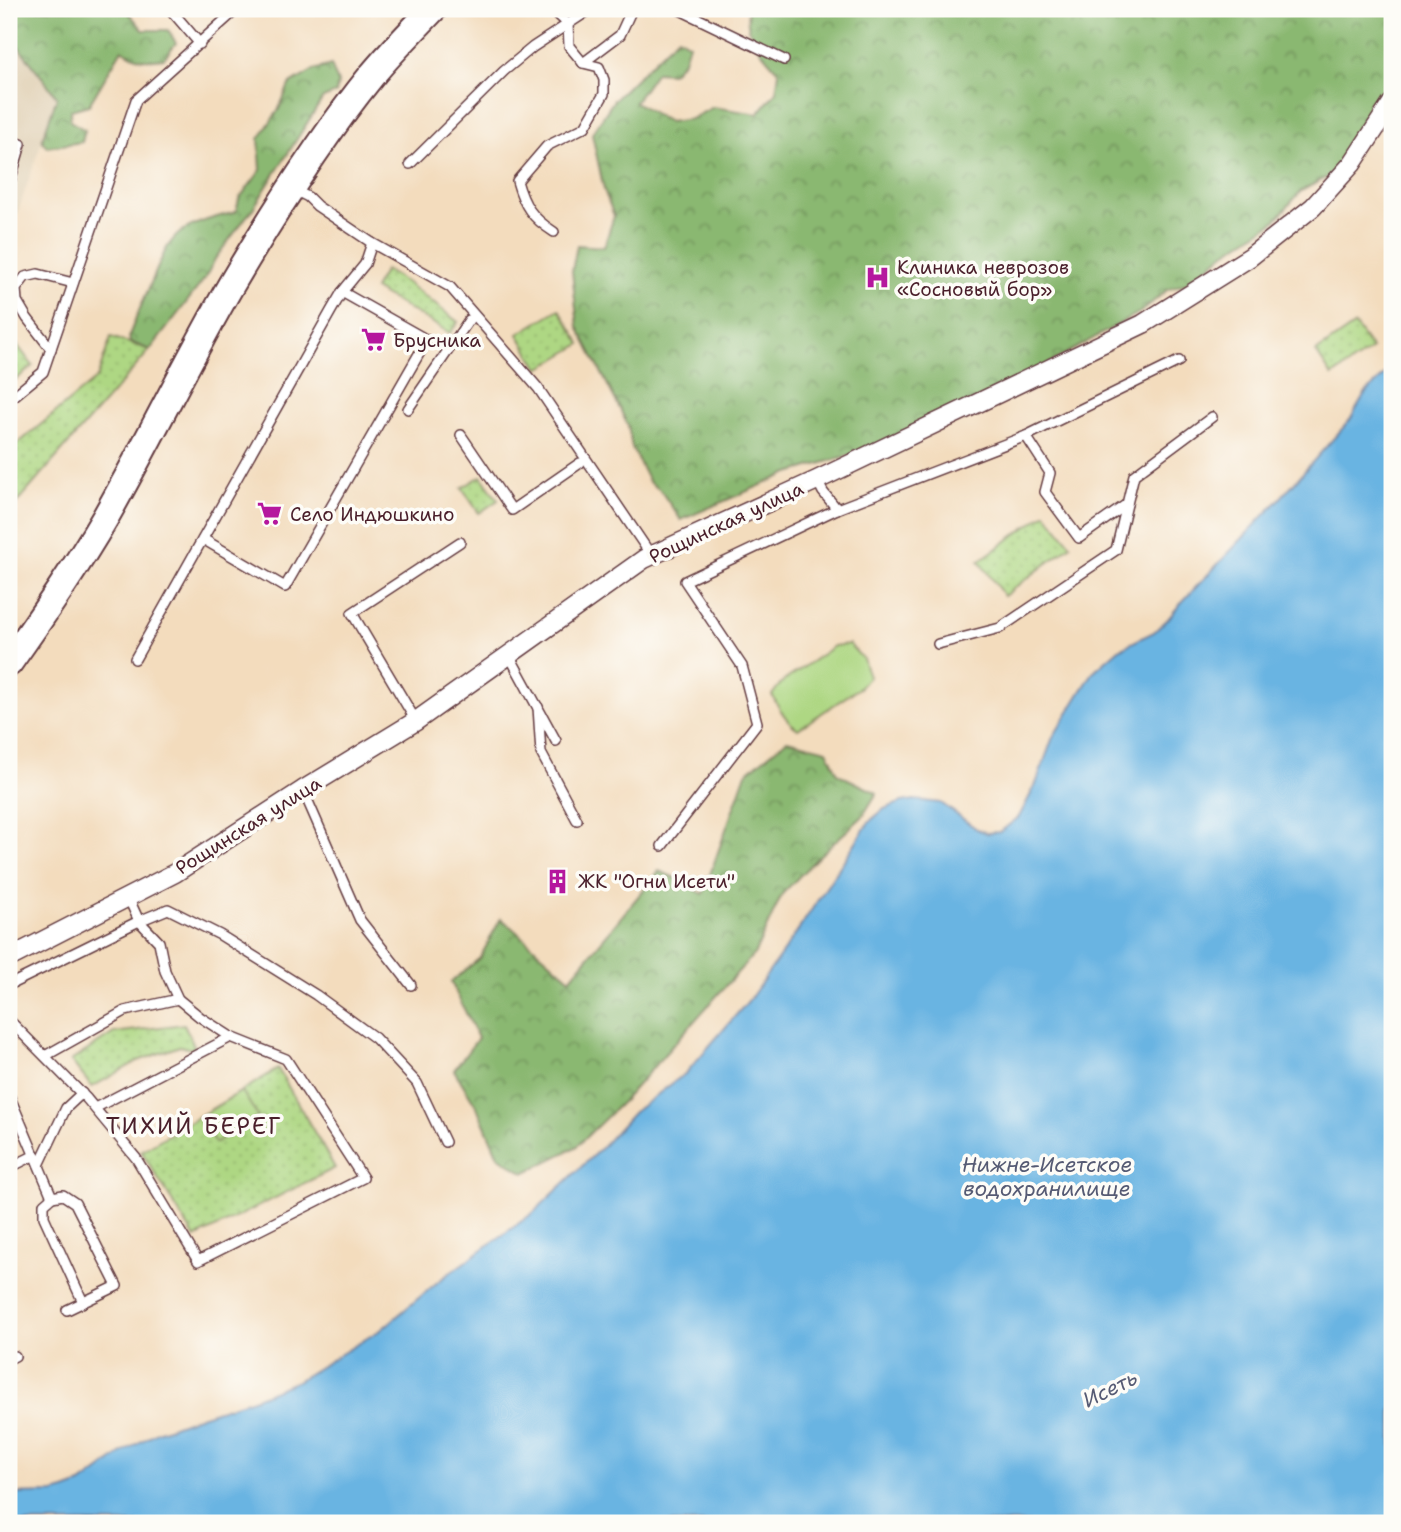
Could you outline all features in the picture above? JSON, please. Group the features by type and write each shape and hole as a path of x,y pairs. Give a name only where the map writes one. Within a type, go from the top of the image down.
{"street":[{"path":"9,663 104,520 231,286 291,188 373,74 433,9"},
{"name":"Рощинская улица","path":"9,958 175,873 416,721 651,555 817,480 1143,324 1250,257 1313,206 1352,164 1392,103"}],"lane":[{"path":"170,9 200,44"},
{"path":"9,400 43,372 136,100 237,9"},
{"path":"552,9 568,24 569,46 583,64 599,67 604,80 604,94 585,127 547,146 517,181 522,198 537,221 554,232"},
{"path":"410,164 504,71 533,47 591,9"},
{"path":"583,64 620,35 632,9"},
{"path":"678,9 784,60"},
{"path":"9,140 21,144 9,185"},
{"path":"291,188 308,197 372,243 450,287 538,388 651,555"},
{"path":"135,659 342,292 365,264 372,243"},
{"path":"51,349 17,301 16,289 25,277 38,274 73,284"},
{"path":"203,539 285,587 426,340 342,292"},
{"path":"408,408 469,320"},
{"path":"662,846 757,723 742,666 685,581 837,509 1026,436 1179,361"},
{"path":"938,643 1000,628 1116,550 1134,475 1212,417"},
{"path":"461,435 512,510 580,463"},
{"path":"1026,436 1050,473 1045,492 1079,538 1127,504"},
{"path":"817,480 837,509"},
{"path":"416,721 352,613 460,542"},
{"path":"509,655 556,741"},
{"path":"538,708 541,753 577,820"},
{"path":"303,790 360,920 411,985"},
{"path":"9,1020 82,1093 136,1158 198,1261 363,1178 286,1059 231,1037 178,999 165,971 159,942 139,921 128,897"},
{"path":"9,985 168,909 220,936 316,995 375,1038 417,1083 445,1142"},
{"path":"45,1056 125,1011 178,999"},
{"path":"95,1108 231,1037"},
{"path":"39,1166 66,1108 82,1093"},
{"path":"9,1095 52,1197"},
{"path":"9,1168 35,1155"},
{"path":"67,1310 117,1286 75,1203 62,1195 52,1197 44,1204 44,1217 83,1302"}],"shaded area":[{"path":"9,34 57,97 9,238"}],"green space":[{"path":"9,9 126,9 143,30 168,30 176,43 164,58 157,59 141,59 122,49 89,105 71,110 70,121 85,130 82,142 47,147 42,140 57,97 9,34"},
{"name":"Клиника неврозов «Сосновый бор»","path":"748,9 1392,9 1392,86 1353,150 1335,173 1301,191 1274,222 1225,253 1190,282 1167,290 1142,311 1030,374 891,443 789,473 681,520 660,490 649,482 632,448 628,426 578,327 572,271 577,245 604,247 614,216 604,190 592,134 614,100 678,37 689,44 684,60 672,73 656,72 635,102 669,122 691,119 713,107 758,114 776,92 779,72 752,36 747,19"},
{"path":"331,65 338,83 336,93 323,98 250,213 215,259 206,277 150,350 130,342 129,336 137,315 168,246 184,230 196,224 236,212 239,199 261,170 259,139 279,109 289,85 314,70"},
{"path":"385,270 407,283 458,322 450,333 374,289"},
{"path":"559,309 581,344 539,369 518,334"},
{"path":"1355,325 1372,349 1332,376 1316,352"},
{"path":"9,334 33,366 9,385"},
{"path":"111,337 150,350 9,512 9,451 97,378"},
{"path":"481,476 498,500 479,513 462,488"},
{"path":"1046,513 1071,545 1004,596 979,561"},
{"path":"849,644 863,659 869,677 859,688 798,729 786,718 772,695 781,683 834,646"},
{"path":"787,740 827,750 838,774 877,793 862,817 782,894 755,953 624,1100 576,1147 524,1173 498,1156 477,1107 454,1070 478,1038 451,982 480,958 501,918 570,979 659,871 703,894 746,773"},
{"path":"184,1024 196,1050 180,1046 138,1061 92,1087 71,1061 114,1033"},
{"path":"278,1069 335,1168 195,1238 141,1151"},
{"path":"242,1091 258,1117 215,1143 199,1117"}],"water":[{"name":"Нижне-Исетское водохранилище","path":"1392,368 1392,1523 9,1523 9,1494 54,1493 81,1484 125,1451 157,1432 295,1382 382,1329 440,1280 533,1213 600,1149 634,1112 686,1073 750,999 869,822 884,809 914,800 941,803 977,829 987,833 1000,832 1019,817 1036,784 1053,737 1094,671 1119,649 1154,632 1168,619 1277,502 1350,420 1365,394"}],"place":[{"name":"Клиника неврозов «Сосновый бор»","path":"877,278"},
{"name":"Брусника","path":"373,340"},
{"name":"Село Индюшкино","path":"270,514"},
{"name":"ЖК \"Огни Исети\"","path":"558,881"}],"district":[{"name":"ТИХИЙ БЕРЕГ","path":"194,1126"}],"water label":[{"name":"Исеть","path":"1110,1389"}]}
